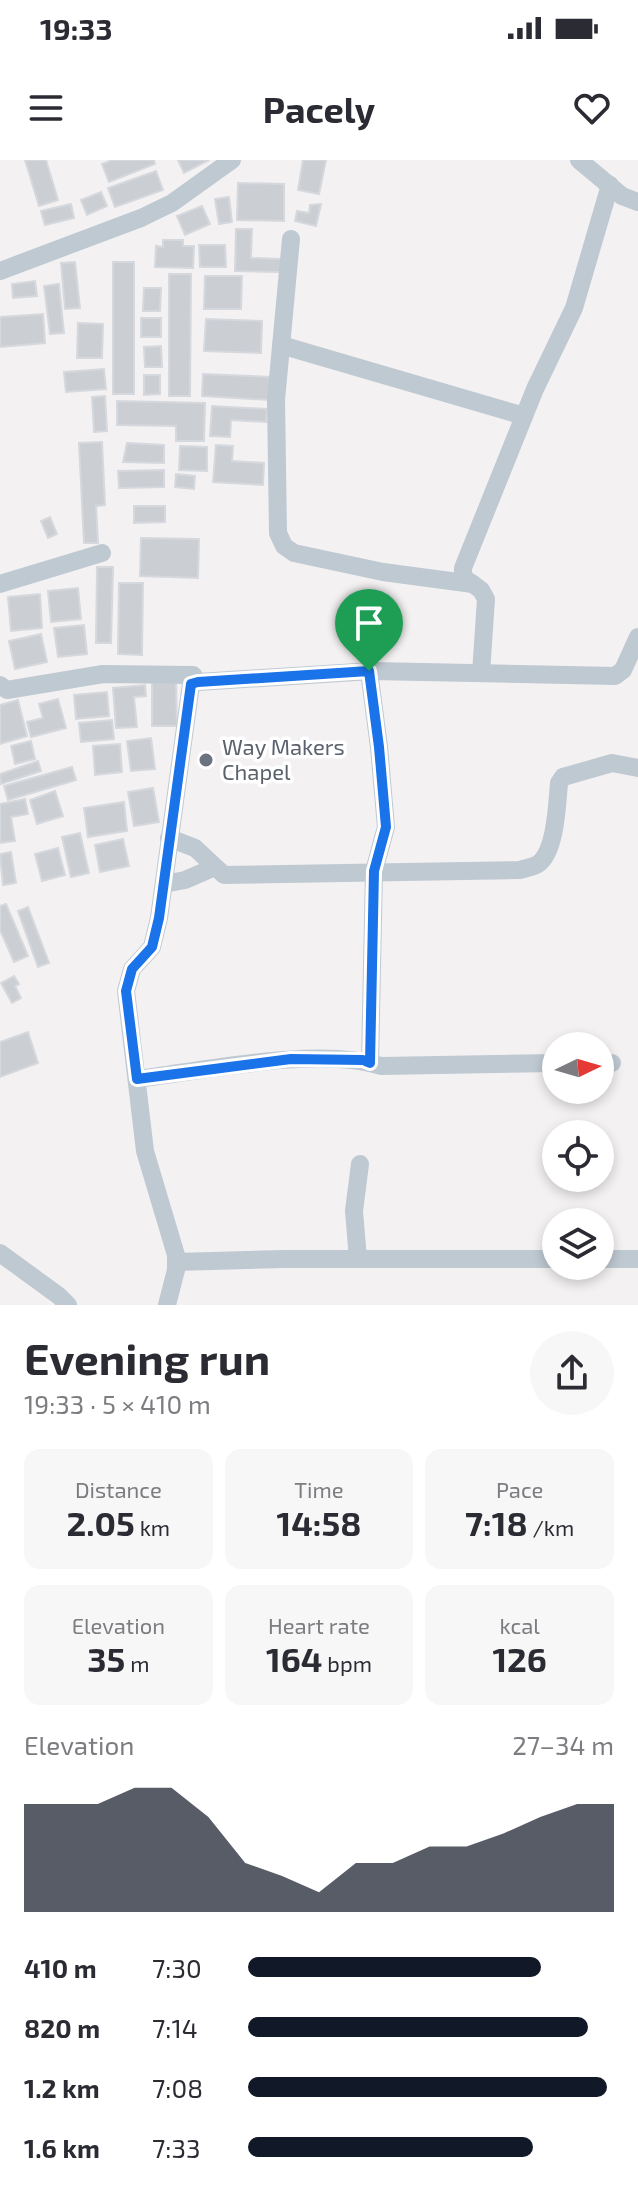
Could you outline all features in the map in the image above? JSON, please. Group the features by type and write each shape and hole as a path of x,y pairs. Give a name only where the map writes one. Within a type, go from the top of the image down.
{"street":[{"path":"0,271 141,218 172,203 232,160"},
{"path":"579,160 622,196 638,202"},
{"path":"481,673 486,599 463,577 465,561 524,416 574,308 610,185"},
{"path":"291,239 276,400 278,533 284,546 294,553 338,563 473,584"},
{"path":"281,345 524,416"},
{"path":"0,584 102,553"},
{"path":"167,1305 176,1262 145,1151 126,991 132,969 152,947 164,884 191,684 369,671 615,676 623,670 638,637"},
{"path":"369,671 386,806 386,827 374,871 370,1063"},
{"path":"0,685 7,690 103,674 193,675 198,682"},
{"path":"169,838 195,848 224,875 505,870 537,865 547,856 559,783 563,777 612,763 638,768"},
{"path":"164,884 185,880 215,867"},
{"path":"137,1079 291,1059 363,1060 381,1066 542,1063"},
{"path":"358,1259 354,1211 360,1164"},
{"path":"0,1253 58,1302"},
{"path":"176,1262 542,1259"},
{"path":"614,1259 638,1259"}],"building":[{"path":"25,160 46,160 58,200 39,206"},
{"path":"112,160 154,160 155,164 109,182 102,164"},
{"path":"178,160 209,160 184,173"},
{"path":"303,160 326,160 319,194 298,190"},
{"path":"156,171 163,190 115,207 108,188"},
{"path":"238,183 284,184 284,221 237,220"},
{"path":"101,192 107,206 87,215 81,200"},
{"path":"229,197 232,222 219,224 215,199"},
{"path":"71,204 74,218 45,225 41,211"},
{"path":"321,204 316,226 295,221 297,211 309,213 310,205"},
{"path":"202,206 210,224 185,235 177,216"},
{"path":"236,229 252,229 251,258 281,259 281,272 235,271"},
{"path":"163,240 183,240 183,246 194,246 193,268 155,267 156,246 163,247"},
{"path":"199,245 225,245 226,267 200,267"},
{"path":"75,262 80,308 65,309 61,263"},
{"path":"113,262 134,262 134,394 113,394"},
{"path":"169,274 191,274 190,396 169,396"},
{"path":"205,276 242,276 241,309 204,309"},
{"path":"35,281 37,296 13,298 12,284"},
{"path":"59,284 64,333 50,334 44,286"},
{"path":"144,288 161,288 160,311 143,311"},
{"path":"43,314 45,343 0,347 0,317"},
{"path":"141,318 161,318 161,337 141,337"},
{"path":"206,319 262,321 261,353 204,351"},
{"path":"78,323 103,324 102,358 77,358"},
{"path":"161,346 162,367 145,367 144,347"},
{"path":"104,369 106,389 66,392 64,372"},
{"path":"203,374 272,377 271,400 202,396"},
{"path":"144,375 160,375 160,394 144,395"},
{"path":"105,396 107,431 94,432 92,397"},
{"path":"117,401 205,403 204,441 176,441 176,426 117,425"},
{"path":"212,406 267,409 266,422 231,420 230,437 210,436"},
{"path":"102,442 105,505 96,506 98,543 84,543 79,443"},
{"path":"127,443 164,445 164,463 123,462"},
{"path":"216,445 233,446 232,461 264,463 263,485 213,482"},
{"path":"180,446 207,447 207,471 179,470"},
{"path":"164,470 164,487 119,488 118,471"},
{"path":"176,474 195,476 194,489 175,487"},
{"path":"134,506 165,506 165,522 134,523"},
{"path":"50,517 57,534 48,538 41,521"},
{"path":"141,538 199,539 198,578 140,576"},
{"path":"97,567 113,567 111,643 96,643"},
{"path":"119,583 143,583 142,655 118,654"},
{"path":"78,588 81,619 51,622 48,591"},
{"path":"40,594 42,628 11,631 8,597"},
{"path":"84,625 87,654 58,657 54,628"},
{"path":"41,634 47,662 15,669 9,641"},
{"path":"152,683 176,683 177,726 152,726"},
{"path":"145,685 146,696 134,697 137,727 116,728 113,688"},
{"path":"107,692 109,716 76,719 74,695"},
{"path":"58,699 66,728 31,737 27,722 43,718 39,704"},
{"path":"18,700 27,736 0,744 0,705"},
{"path":"112,720 114,739 81,742 79,723"},
{"path":"151,738 155,769 131,771 127,741"},
{"path":"31,741 35,759 15,764 11,746"},
{"path":"120,744 122,772 95,775 93,746"},
{"path":"38,761 41,771 1,784 0,774"},
{"path":"72,767 76,780 8,800 4,786"},
{"path":"153,788 159,822 134,826 128,792"},
{"path":"55,791 63,816 37,824 30,800"},
{"path":"25,799 28,814 11,817 15,841 0,843 0,804"},
{"path":"124,802 127,831 88,837 84,808"},
{"path":"80,833 89,873 71,877 62,837"},
{"path":"123,839 129,866 100,872 95,845"},
{"path":"58,848 65,875 42,881 35,854"},
{"path":"11,852 16,883 3,885 0,854"},
{"path":"6,904 28,956 14,962 0,930 0,906"},
{"path":"28,907 49,963 38,967 18,911"},
{"path":"14,976 21,998 12,1003 1,983"},
{"path":"28,1032 38,1063 0,1077 0,1042"}],"place":[{"name":"Way Makers Chapel","path":"206,760"}],"route":[{"path":"369,671 386,806 386,827 374,871 370,1063 363,1060 291,1059 137,1079 126,991 132,969 152,947 159,918 191,684 369,671"}]}
